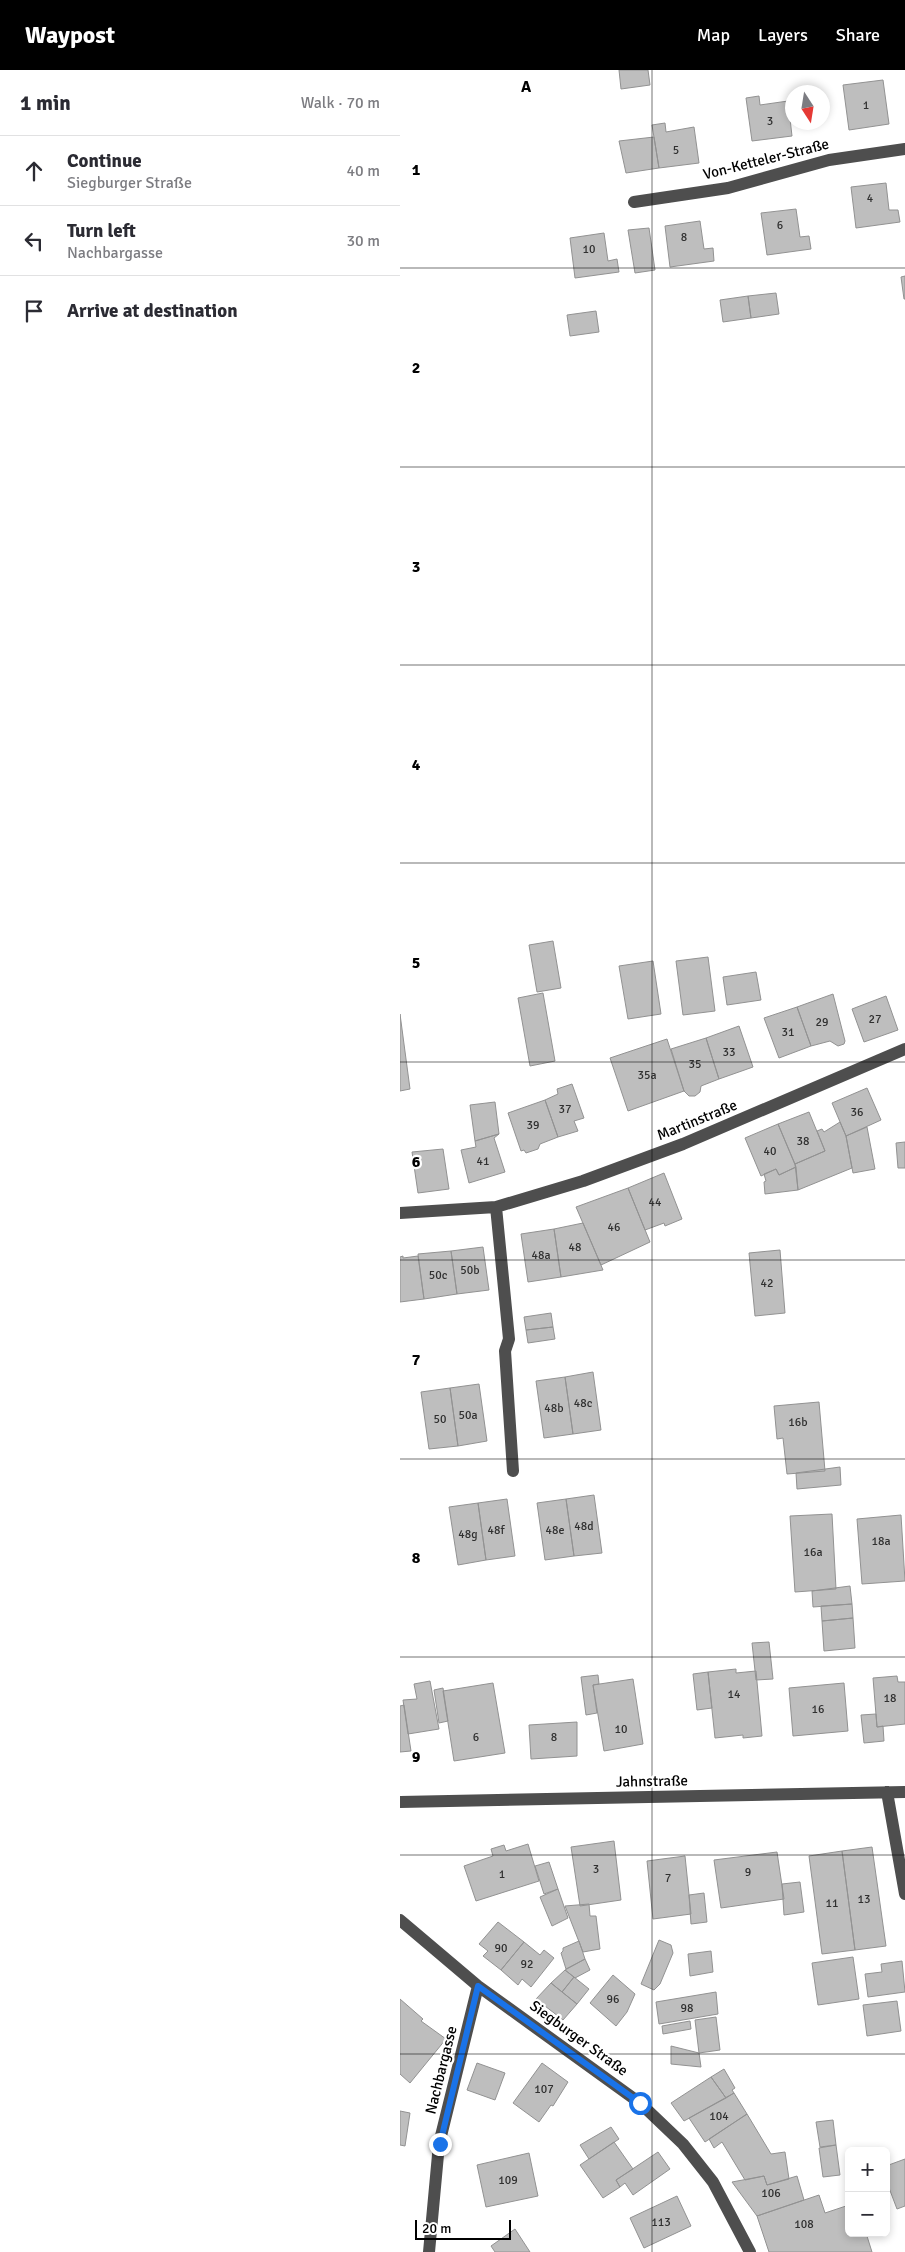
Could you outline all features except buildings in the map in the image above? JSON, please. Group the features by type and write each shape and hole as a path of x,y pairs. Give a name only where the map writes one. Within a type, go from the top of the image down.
{"street":[{"name":"Von-Ketteler-Straße","path":"634,202 728,188 829,160 905,149"},
{"name":"Martinstraße","path":"400,1213 496,1207 583,1181 683,1144 905,1049"},
{"path":"496,1207 509,1339 505,1350 513,1471"},
{"path":"887,1792 905,1894"},
{"name":"Jahnstraße","path":"400,1802 905,1792"},
{"name":"Siegburger Straße","path":"400,1920 478,1986 640,2103 683,2144 713,2182 750,2252"},
{"name":"Nachbargasse","path":"429,2252 440,2144 478,1986"}],"route":[{"path":"440,2144 478,1986 640,2103"}]}
